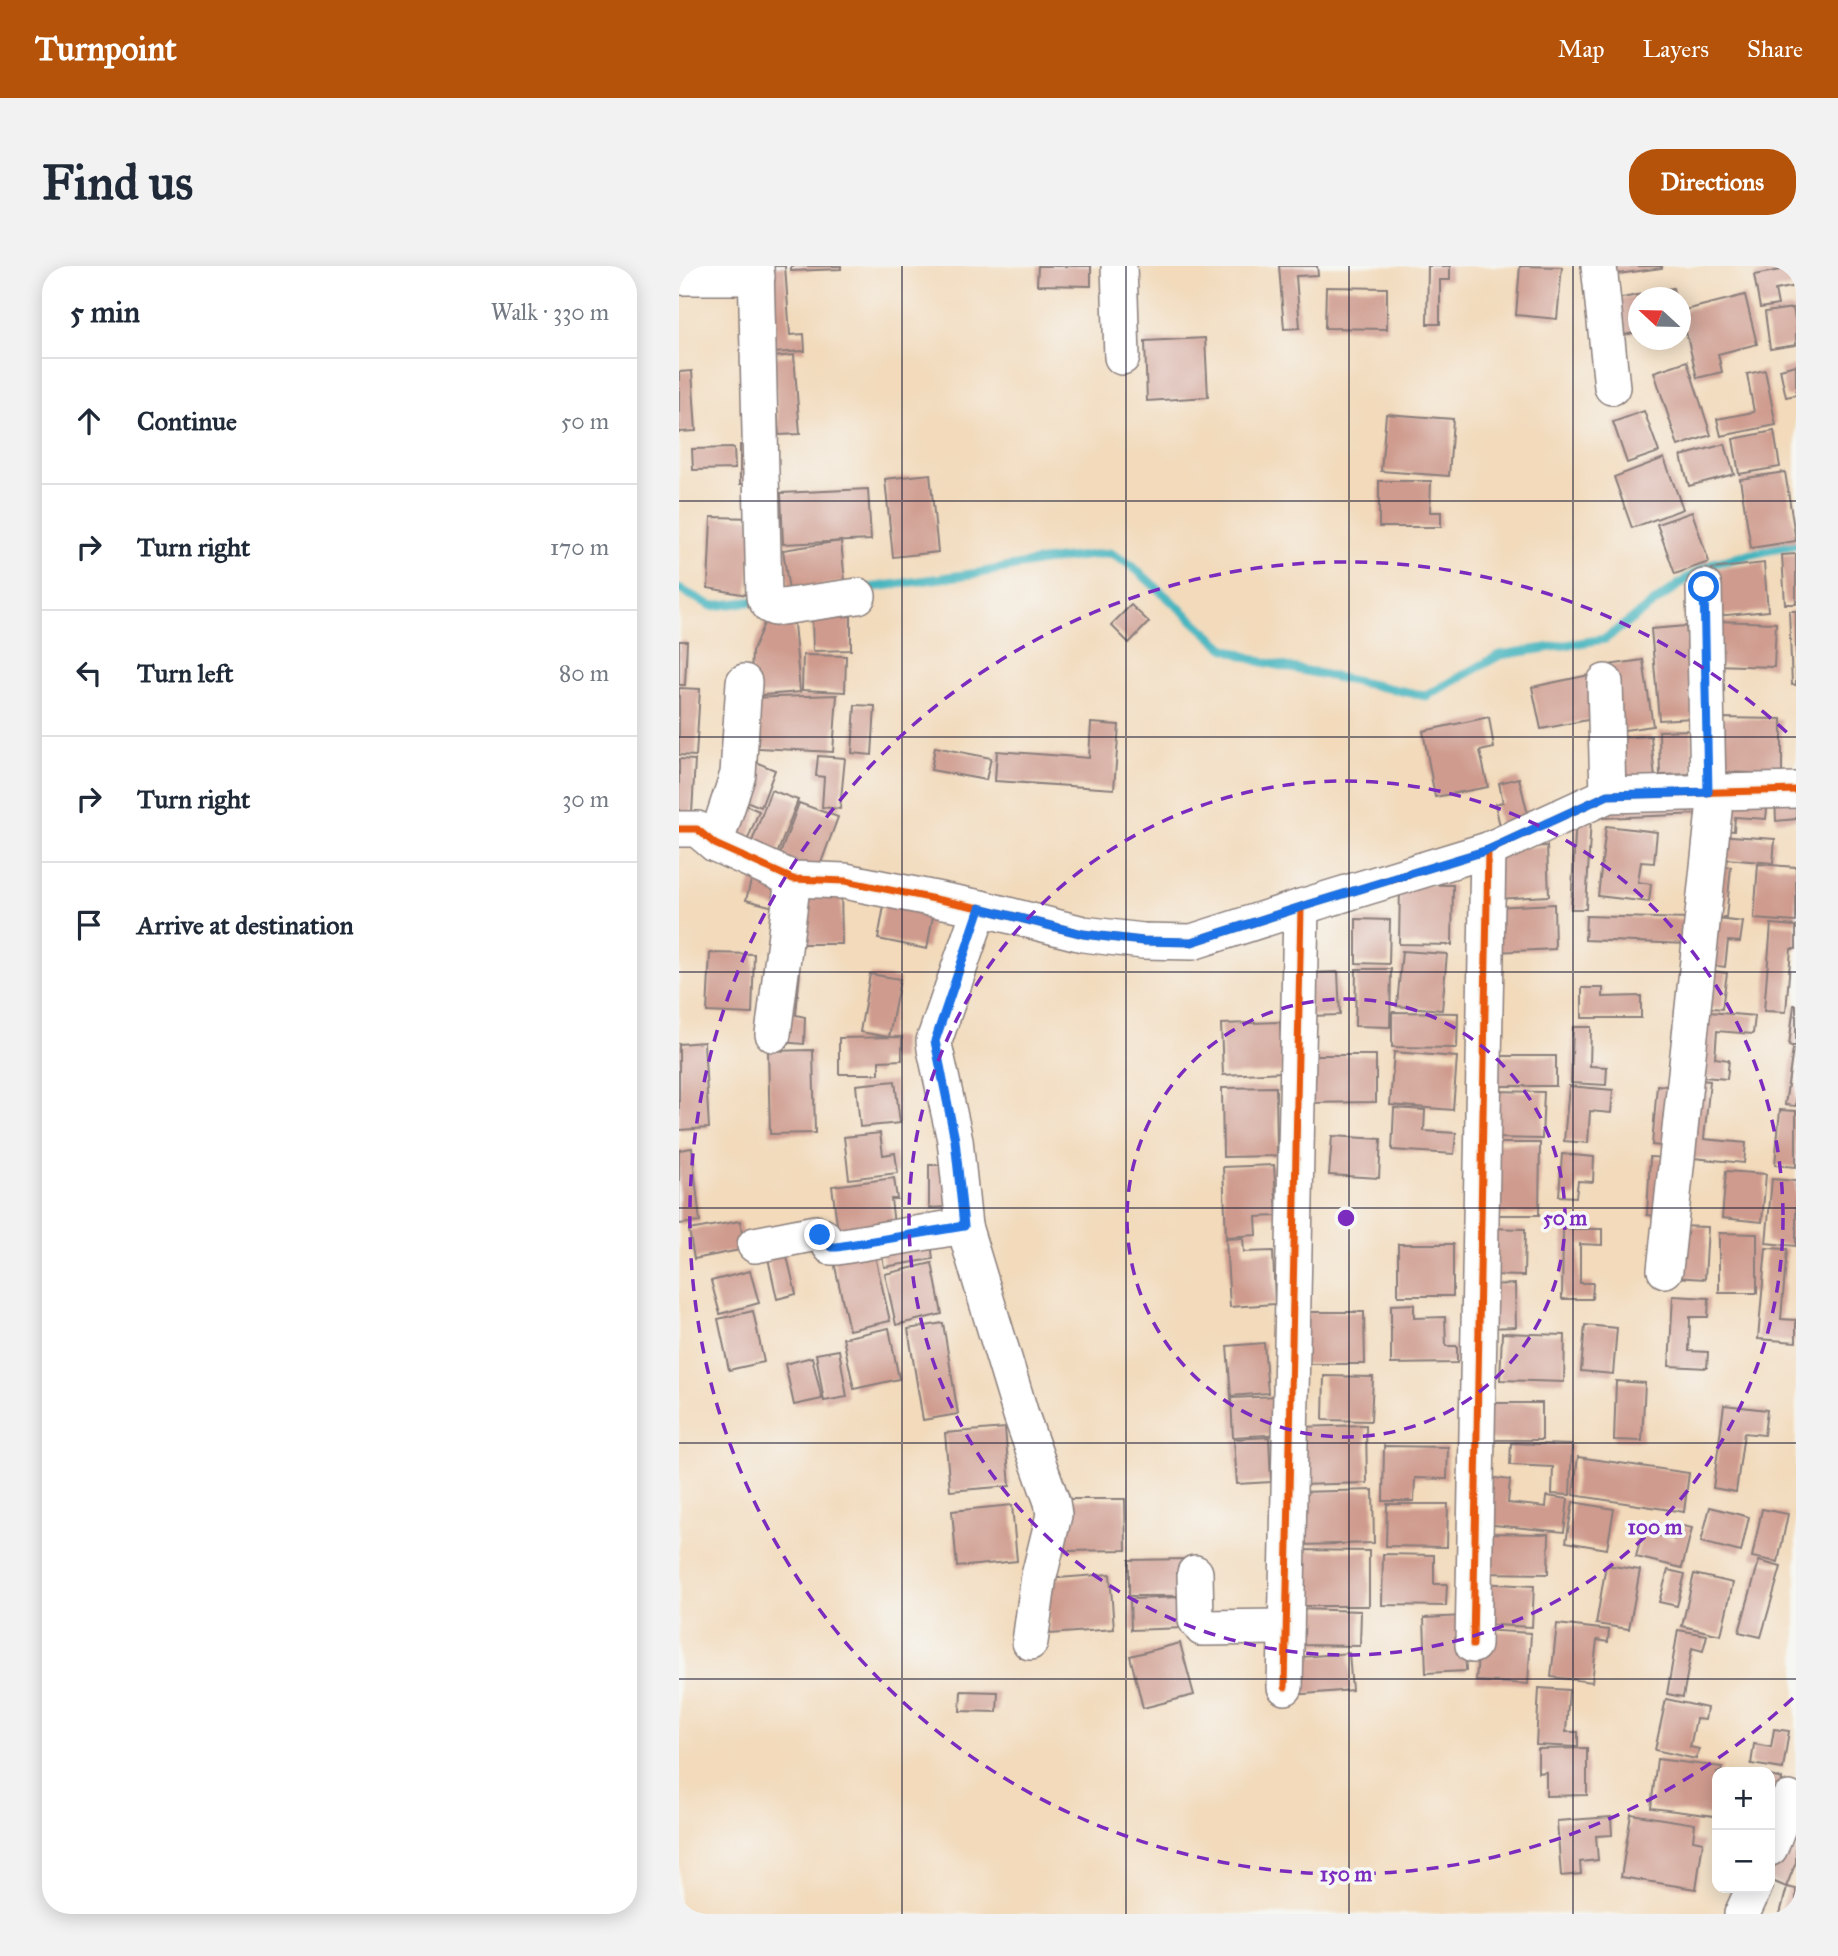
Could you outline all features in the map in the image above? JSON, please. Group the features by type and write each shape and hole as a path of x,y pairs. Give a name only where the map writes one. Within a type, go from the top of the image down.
{"street":[{"path":"1119,266 1122,357"},
{"path":"1599,266 1612,387"},
{"path":"679,277 756,272 764,597 770,606 775,608 858,596"},
{"path":"1665,1270 1712,792 1704,587"},
{"path":"715,844 738,774 744,682"},
{"path":"1605,682 1608,795"},
{"path":"679,829 697,829 715,844 793,878 845,881 980,908 1083,934 1143,941 1192,942 1488,850 1608,795 1796,790"},
{"path":"1473,1644 1488,850"},
{"path":"772,1034 793,878"},
{"path":"1285,1687 1301,907"},
{"path":"980,908 935,1041 955,1140 964,1226 1021,1415 1052,1502 1054,1515 1039,1576 1030,1642"},
{"path":"755,1245 816,1233 824,1237 831,1247 837,1247 964,1226"},
{"path":"1195,1573 1196,1620 1202,1628 1286,1627"},
{"path":"1775,1835 1789,1799"},
{"path":"1742,1914 1751,1893"}],"building":[{"path":"767,266 785,266 790,335 804,334 805,351 772,353"},
{"path":"791,266 841,266 841,269 791,271"},
{"path":"1038,266 1091,266 1091,286 1037,285"},
{"path":"1279,266 1317,266 1318,275 1296,276 1300,328 1284,329"},
{"path":"1428,266 1450,266 1450,280 1440,280 1440,324 1427,324"},
{"path":"1520,266 1562,267 1557,319 1516,315"},
{"path":"1609,266 1662,266 1662,268 1610,275"},
{"path":"1796,267 1796,286 1775,290 1778,305 1760,308 1754,275"},
{"path":"1326,287 1387,288 1387,329 1325,328"},
{"path":"1745,295 1757,344 1718,354 1722,372 1697,378 1690,350 1691,308"},
{"path":"1628,297 1628,334 1619,336 1612,300"},
{"path":"1793,308 1796,345 1770,349 1765,312"},
{"path":"1205,338 1208,397 1147,401 1145,341"},
{"path":"794,355 800,434 779,435 773,357"},
{"path":"1687,361 1711,435 1678,446 1654,372"},
{"path":"1796,365 1796,395 1786,397 1780,369"},
{"path":"1765,370 1776,425 1721,436 1717,419 1754,412 1747,374"},
{"path":"692,371 696,431 679,432 679,372"},
{"path":"1644,411 1659,452 1627,463 1613,422"},
{"path":"1386,414 1453,419 1449,476 1381,471"},
{"path":"1774,431 1780,467 1739,474 1733,439"},
{"path":"1725,444 1734,474 1689,486 1681,456"},
{"path":"740,445 756,445 757,484 740,484"},
{"path":"734,448 735,469 693,470 692,449"},
{"path":"1664,458 1683,509 1632,528 1614,477"},
{"path":"1785,472 1796,541 1751,548 1740,479"},
{"path":"930,474 938,552 893,557 885,479"},
{"path":"1379,481 1431,481 1430,512 1441,512 1441,527 1379,527"},
{"path":"868,489 871,540 783,544 781,493"},
{"path":"1692,512 1709,562 1675,574 1657,524"},
{"path":"711,517 756,518 747,595 708,588"},
{"path":"841,541 845,582 789,591 783,550"},
{"path":"1796,554 1796,604 1785,604 1782,555"},
{"path":"1764,563 1768,611 1717,616 1712,569"},
{"path":"1131,605 1149,622 1129,643 1111,625"},
{"path":"1789,611 1796,611 1796,685 1792,685"},
{"path":"793,612 800,692 750,696 752,652 768,614"},
{"path":"851,616 851,650 813,651 812,617"},
{"path":"1716,621 1776,623 1774,667 1715,665"},
{"path":"1686,626 1693,718 1659,720 1651,629"},
{"path":"679,641 687,641 685,685 679,685"},
{"path":"803,655 846,656 845,692 802,690"},
{"path":"1643,660 1653,726 1617,731 1608,665"},
{"path":"1594,674 1603,717 1541,729 1532,687"},
{"path":"679,688 700,689 696,756 679,755"},
{"path":"837,695 833,752 742,747 749,698"},
{"path":"855,705 875,706 872,755 852,753"},
{"path":"1489,717 1494,748 1480,751 1488,787 1435,797 1423,731"},
{"path":"1720,718 1782,719 1782,774 1719,772"},
{"path":"1091,723 1119,725 1114,789 995,781 997,751 1089,758"},
{"path":"1692,730 1693,774 1660,775 1659,731"},
{"path":"1651,736 1655,779 1616,782 1614,738"},
{"path":"935,747 991,758 986,780 931,770"},
{"path":"818,756 845,758 840,809 822,807 824,777 816,776"},
{"path":"679,759 695,760 692,813 679,813"},
{"path":"753,761 775,770 761,807 738,798"},
{"path":"1519,778 1529,819 1500,826 1495,804 1503,802 1499,783"},
{"path":"771,790 798,800 776,857 750,847"},
{"path":"1700,795 1701,814 1604,818 1603,800"},
{"path":"1796,795 1796,819 1776,821 1775,796"},
{"path":"1721,796 1768,799 1766,819 1735,817 1734,831 1718,830"},
{"path":"738,802 759,811 745,846 723,838"},
{"path":"799,803 838,817 818,871 779,857"},
{"path":"1576,816 1591,817 1586,909 1571,909"},
{"path":"1606,826 1657,832 1654,863 1641,862 1638,882 1651,884 1649,902 1598,896"},
{"path":"1716,835 1775,839 1773,863 1714,858"},
{"path":"1547,846 1549,896 1496,899 1494,849"},
{"path":"1758,864 1796,867 1796,922 1754,919"},
{"path":"1712,866 1731,867 1726,918 1707,917"},
{"path":"753,873 785,880 778,908 746,900"},
{"path":"1400,884 1453,885 1452,945 1399,944"},
{"path":"841,888 842,944 791,944 794,895"},
{"path":"886,895 920,902 918,914 933,916 927,949 878,939"},
{"path":"1554,904 1555,949 1496,952 1494,907"},
{"path":"1586,916 1689,919 1688,944 1585,940"},
{"path":"1708,918 1743,922 1740,942 1728,941 1725,967 1702,964"},
{"path":"1356,919 1390,920 1389,964 1356,963"},
{"path":"1771,924 1796,926 1796,949 1791,949 1786,1012 1764,1011"},
{"path":"1402,951 1447,954 1442,1010 1397,1006"},
{"path":"710,953 754,954 752,1014 707,1012"},
{"path":"1356,969 1391,969 1390,1027 1355,1026"},
{"path":"1701,970 1727,973 1722,1009 1696,1006"},
{"path":"785,971 800,972 796,1015 805,1017 804,1044 780,1042"},
{"path":"1338,972 1340,1015 1309,1016 1308,973"},
{"path":"870,974 900,979 889,1037 860,1032"},
{"path":"1582,988 1603,988 1603,997 1641,996 1641,1018 1582,1018"},
{"path":"1794,1005 1796,1046 1789,1046"},
{"path":"1697,1011 1755,1016 1753,1034 1717,1031 1715,1058 1729,1060 1727,1079 1691,1076"},
{"path":"1392,1012 1458,1013 1457,1048 1392,1047"},
{"path":"1280,1022 1283,1072 1223,1075 1221,1024"},
{"path":"1573,1027 1591,1027 1590,1066 1607,1067 1606,1085 1571,1083"},
{"path":"902,1037 902,1060 879,1061 879,1074 839,1074 839,1038"},
{"path":"704,1042 709,1128 679,1130 679,1044"},
{"path":"1793,1049 1796,1049 1796,1106 1785,1105"},
{"path":"813,1050 815,1133 770,1134 768,1051"},
{"path":"1394,1052 1457,1057 1453,1110 1390,1105"},
{"path":"1304,1055 1376,1055 1376,1102 1305,1103"},
{"path":"1493,1056 1556,1056 1556,1086 1492,1086"},
{"path":"1691,1079 1710,1081 1704,1139 1746,1143 1744,1163 1683,1157"},
{"path":"895,1081 900,1123 860,1127 856,1085"},
{"path":"1657,1085 1676,1087 1670,1147 1652,1145"},
{"path":"1569,1086 1613,1090 1611,1113 1590,1111 1588,1143 1564,1141"},
{"path":"1276,1087 1277,1156 1223,1157 1222,1088"},
{"path":"1490,1091 1544,1092 1542,1139 1489,1138"},
{"path":"1394,1108 1425,1110 1424,1131 1456,1133 1454,1154 1392,1150"},
{"path":"1780,1110 1796,1111 1796,1167 1775,1165"},
{"path":"880,1133 883,1155 895,1153 898,1173 849,1179 844,1137"},
{"path":"1332,1136 1381,1139 1379,1178 1329,1175"},
{"path":"1486,1143 1540,1143 1539,1215 1485,1215"},
{"path":"692,1148 700,1222 679,1224 679,1150"},
{"path":"1562,1154 1594,1157 1593,1182 1578,1181 1576,1197 1559,1196"},
{"path":"1650,1157 1668,1158 1665,1217 1647,1215"},
{"path":"929,1165 947,1165 948,1207 929,1208"},
{"path":"1274,1165 1277,1216 1256,1217 1257,1235 1226,1237 1223,1167"},
{"path":"1726,1171 1766,1174 1762,1222 1722,1218"},
{"path":"894,1178 897,1199 891,1199 894,1225 838,1232 832,1186"},
{"path":"1772,1179 1796,1181 1796,1246 1766,1243"},
{"path":"740,1221 745,1249 694,1259 689,1230"},
{"path":"1676,1226 1708,1227 1705,1279 1673,1277"},
{"path":"1486,1228 1525,1229 1524,1276 1484,1275"},
{"path":"1563,1229 1602,1229 1602,1245 1580,1244 1580,1283 1593,1283 1592,1299 1562,1299"},
{"path":"1719,1233 1757,1234 1757,1293 1719,1293"},
{"path":"930,1235 933,1259 884,1267 880,1243"},
{"path":"1243,1238 1244,1252 1273,1251 1275,1304 1230,1307 1226,1239"},
{"path":"872,1243 890,1321 849,1330 832,1253"},
{"path":"784,1244 796,1294 777,1299 766,1249"},
{"path":"1398,1244 1453,1244 1453,1296 1398,1296"},
{"path":"1766,1248 1787,1249 1781,1319 1796,1320 1796,1342 1758,1339"},
{"path":"932,1263 942,1314 896,1325 885,1274"},
{"path":"750,1271 759,1303 720,1314 711,1281"},
{"path":"1515,1284 1516,1327 1486,1328 1486,1285"},
{"path":"1673,1296 1709,1298 1708,1317 1690,1317 1689,1351 1708,1352 1707,1368 1669,1366"},
{"path":"1414,1304 1414,1318 1445,1317 1446,1346 1457,1346 1457,1363 1391,1364 1391,1305"},
{"path":"753,1311 764,1362 729,1370 718,1319"},
{"path":"1302,1312 1364,1312 1365,1364 1302,1364"},
{"path":"943,1323 958,1414 923,1420 908,1329"},
{"path":"1585,1325 1617,1328 1613,1374 1581,1371"},
{"path":"889,1328 899,1379 854,1389 843,1338"},
{"path":"1502,1333 1565,1335 1564,1382 1500,1380"},
{"path":"1264,1343 1268,1393 1231,1396 1227,1346"},
{"path":"839,1350 847,1397 824,1401 816,1354"},
{"path":"812,1357 822,1399 794,1405 785,1364"},
{"path":"1324,1376 1373,1377 1371,1421 1323,1420"},
{"path":"1616,1381 1645,1383 1642,1441 1614,1440"},
{"path":"1281,1396 1283,1434 1233,1437 1231,1398"},
{"path":"1480,1403 1542,1403 1542,1440 1480,1440"},
{"path":"1724,1405 1767,1410 1764,1435 1744,1433 1736,1492 1713,1488"},
{"path":"1366,1425 1367,1483 1300,1485 1299,1427"},
{"path":"1005,1428 1010,1486 950,1491 945,1433"},
{"path":"1269,1437 1271,1482 1237,1484 1234,1439"},
{"path":"1511,1443 1572,1445 1570,1495 1552,1494 1553,1467 1510,1465"},
{"path":"1384,1446 1448,1447 1447,1479 1415,1478 1414,1501 1383,1501"},
{"path":"1578,1457 1689,1473 1684,1512 1573,1495"},
{"path":"1488,1477 1510,1480 1508,1503 1546,1507 1547,1496 1568,1499 1564,1532 1484,1524"},
{"path":"1373,1490 1374,1543 1300,1545 1299,1492"},
{"path":"1064,1499 1125,1499 1126,1550 1065,1551"},
{"path":"1573,1502 1614,1509 1607,1549 1566,1542"},
{"path":"1387,1504 1448,1504 1447,1547 1386,1546"},
{"path":"1012,1505 1017,1561 957,1567 952,1511"},
{"path":"1710,1507 1749,1517 1741,1552 1701,1542"},
{"path":"1762,1509 1788,1514 1778,1562 1752,1557"},
{"path":"1678,1525 1692,1528 1682,1568 1636,1557 1642,1532 1674,1539"},
{"path":"1482,1533 1549,1534 1548,1574 1481,1573"},
{"path":"1298,1550 1369,1551 1369,1606 1298,1606"},
{"path":"1383,1554 1434,1555 1434,1584 1447,1584 1446,1606 1382,1605"},
{"path":"1187,1559 1187,1596 1129,1596 1129,1560"},
{"path":"1759,1561 1781,1567 1761,1637 1739,1632"},
{"path":"1606,1565 1640,1570 1629,1629 1596,1624"},
{"path":"1668,1570 1685,1574 1677,1606 1659,1602"},
{"path":"1110,1574 1114,1629 1050,1634 1046,1579"},
{"path":"1694,1574 1733,1583 1721,1635 1682,1626"},
{"path":"1479,1583 1534,1586 1532,1627 1477,1624"},
{"path":"1182,1597 1183,1628 1131,1630 1130,1599"},
{"path":"1300,1609 1361,1611 1360,1646 1299,1645"},
{"path":"1464,1616 1466,1671 1426,1673 1424,1618"},
{"path":"1557,1624 1609,1630 1608,1642 1597,1640 1592,1682 1551,1677"},
{"path":"1480,1630 1531,1633 1528,1684 1476,1681"},
{"path":"1678,1630 1707,1635 1703,1651 1692,1648 1683,1697 1667,1694"},
{"path":"1180,1643 1194,1695 1143,1708 1130,1656"},
{"path":"1349,1653 1352,1690 1293,1695 1290,1658"},
{"path":"1539,1688 1569,1690 1566,1732 1578,1732 1578,1747 1536,1745"},
{"path":"961,1691 998,1692 997,1712 960,1711"},
{"path":"1666,1699 1707,1708 1705,1720 1696,1719 1690,1747 1699,1749 1696,1759 1655,1750"},
{"path":"1774,1729 1789,1731 1783,1769 1751,1764 1754,1744 1771,1747"},
{"path":"1587,1748 1587,1795 1546,1796 1546,1772 1538,1773 1538,1749"},
{"path":"1657,1759 1722,1767 1712,1767 1712,1816 1651,1808"},
{"path":"1775,1777 1782,1779 1775,1822"},
{"path":"1631,1814 1695,1824 1693,1840 1703,1842 1696,1889 1621,1877"},
{"path":"1611,1817 1612,1835 1596,1836 1598,1860 1580,1862 1581,1874 1561,1876 1557,1821"},
{"path":"1787,1834 1796,1838 1796,1862 1786,1887 1775,1882 1775,1864"},
{"path":"1787,1887 1796,1889 1796,1914 1780,1914"}],"waterway":[{"path":"861,589 1110,553 1131,565 1224,648 1258,661 1426,696 1500,655 1605,639 1688,578 1714,563 1796,544"},
{"path":"679,589 712,606 757,601"}],"cycle path":[{"path":"679,829 697,829 715,844 793,879 845,881 980,908 1083,934 1143,941 1192,942 1488,850 1608,795 1796,790"},
{"path":"1473,1645 1488,850"},
{"path":"1285,1687 1301,907"}],"route":[{"path":"820,1235 831,1247 837,1247 964,1226 955,1140 935,1041 980,908 1083,934 1143,941 1192,942 1488,850 1608,795 1708,792 1704,587"}]}
